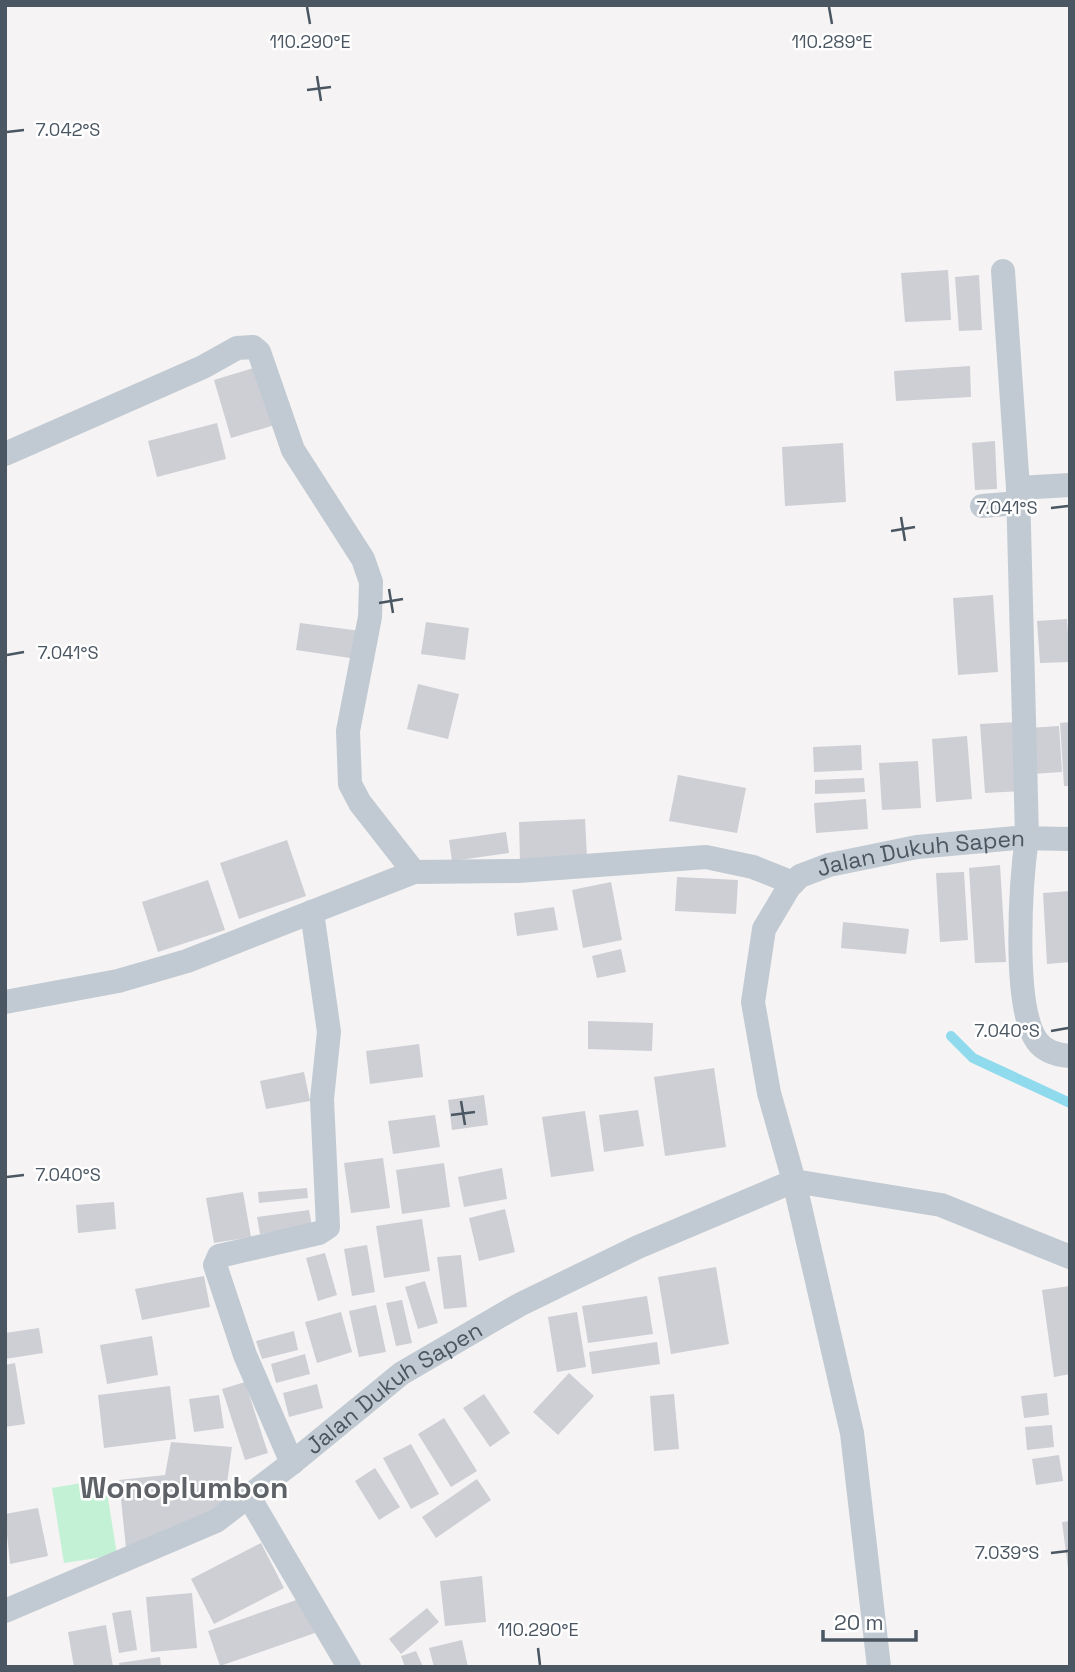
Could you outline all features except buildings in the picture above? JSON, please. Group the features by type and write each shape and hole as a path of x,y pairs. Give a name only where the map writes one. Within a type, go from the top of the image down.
{"street":[{"path":"1003,271 1018,496 1027,837 1020,889 1026,1012 1038,1043 1046,1050 1070,1056"},
{"path":"5,454 237,348 253,347 259,352 293,450 363,559 371,582 370,617 348,731 350,784 360,803 414,872"},
{"path":"982,506 1070,485"},
{"name":"Jalan Dukuh Sapen","path":"5,1611 216,1521 402,1373 519,1305 638,1248 794,1181 769,1093 753,1003 764,929 775,905 800,876 829,865 917,847 1027,837 1070,839"},
{"path":"5,1002 118,981 187,961 241,943 414,872 518,870 706,857 753,867 793,883"},
{"path":"292,1463 245,1355 215,1265 219,1256 318,1233 328,1227 322,1099 329,1032 312,912"},
{"path":"880,1667 852,1433 794,1181 941,1205 1070,1257"},
{"path":"248,1497 349,1667"}],"green space":[{"path":"105,1479 117,1555 64,1563 52,1488"}],"waterway":[{"path":"951,1036 973,1058 1070,1103"}],"district":[{"name":"Wonoplumbon","path":"184,1488"}]}
